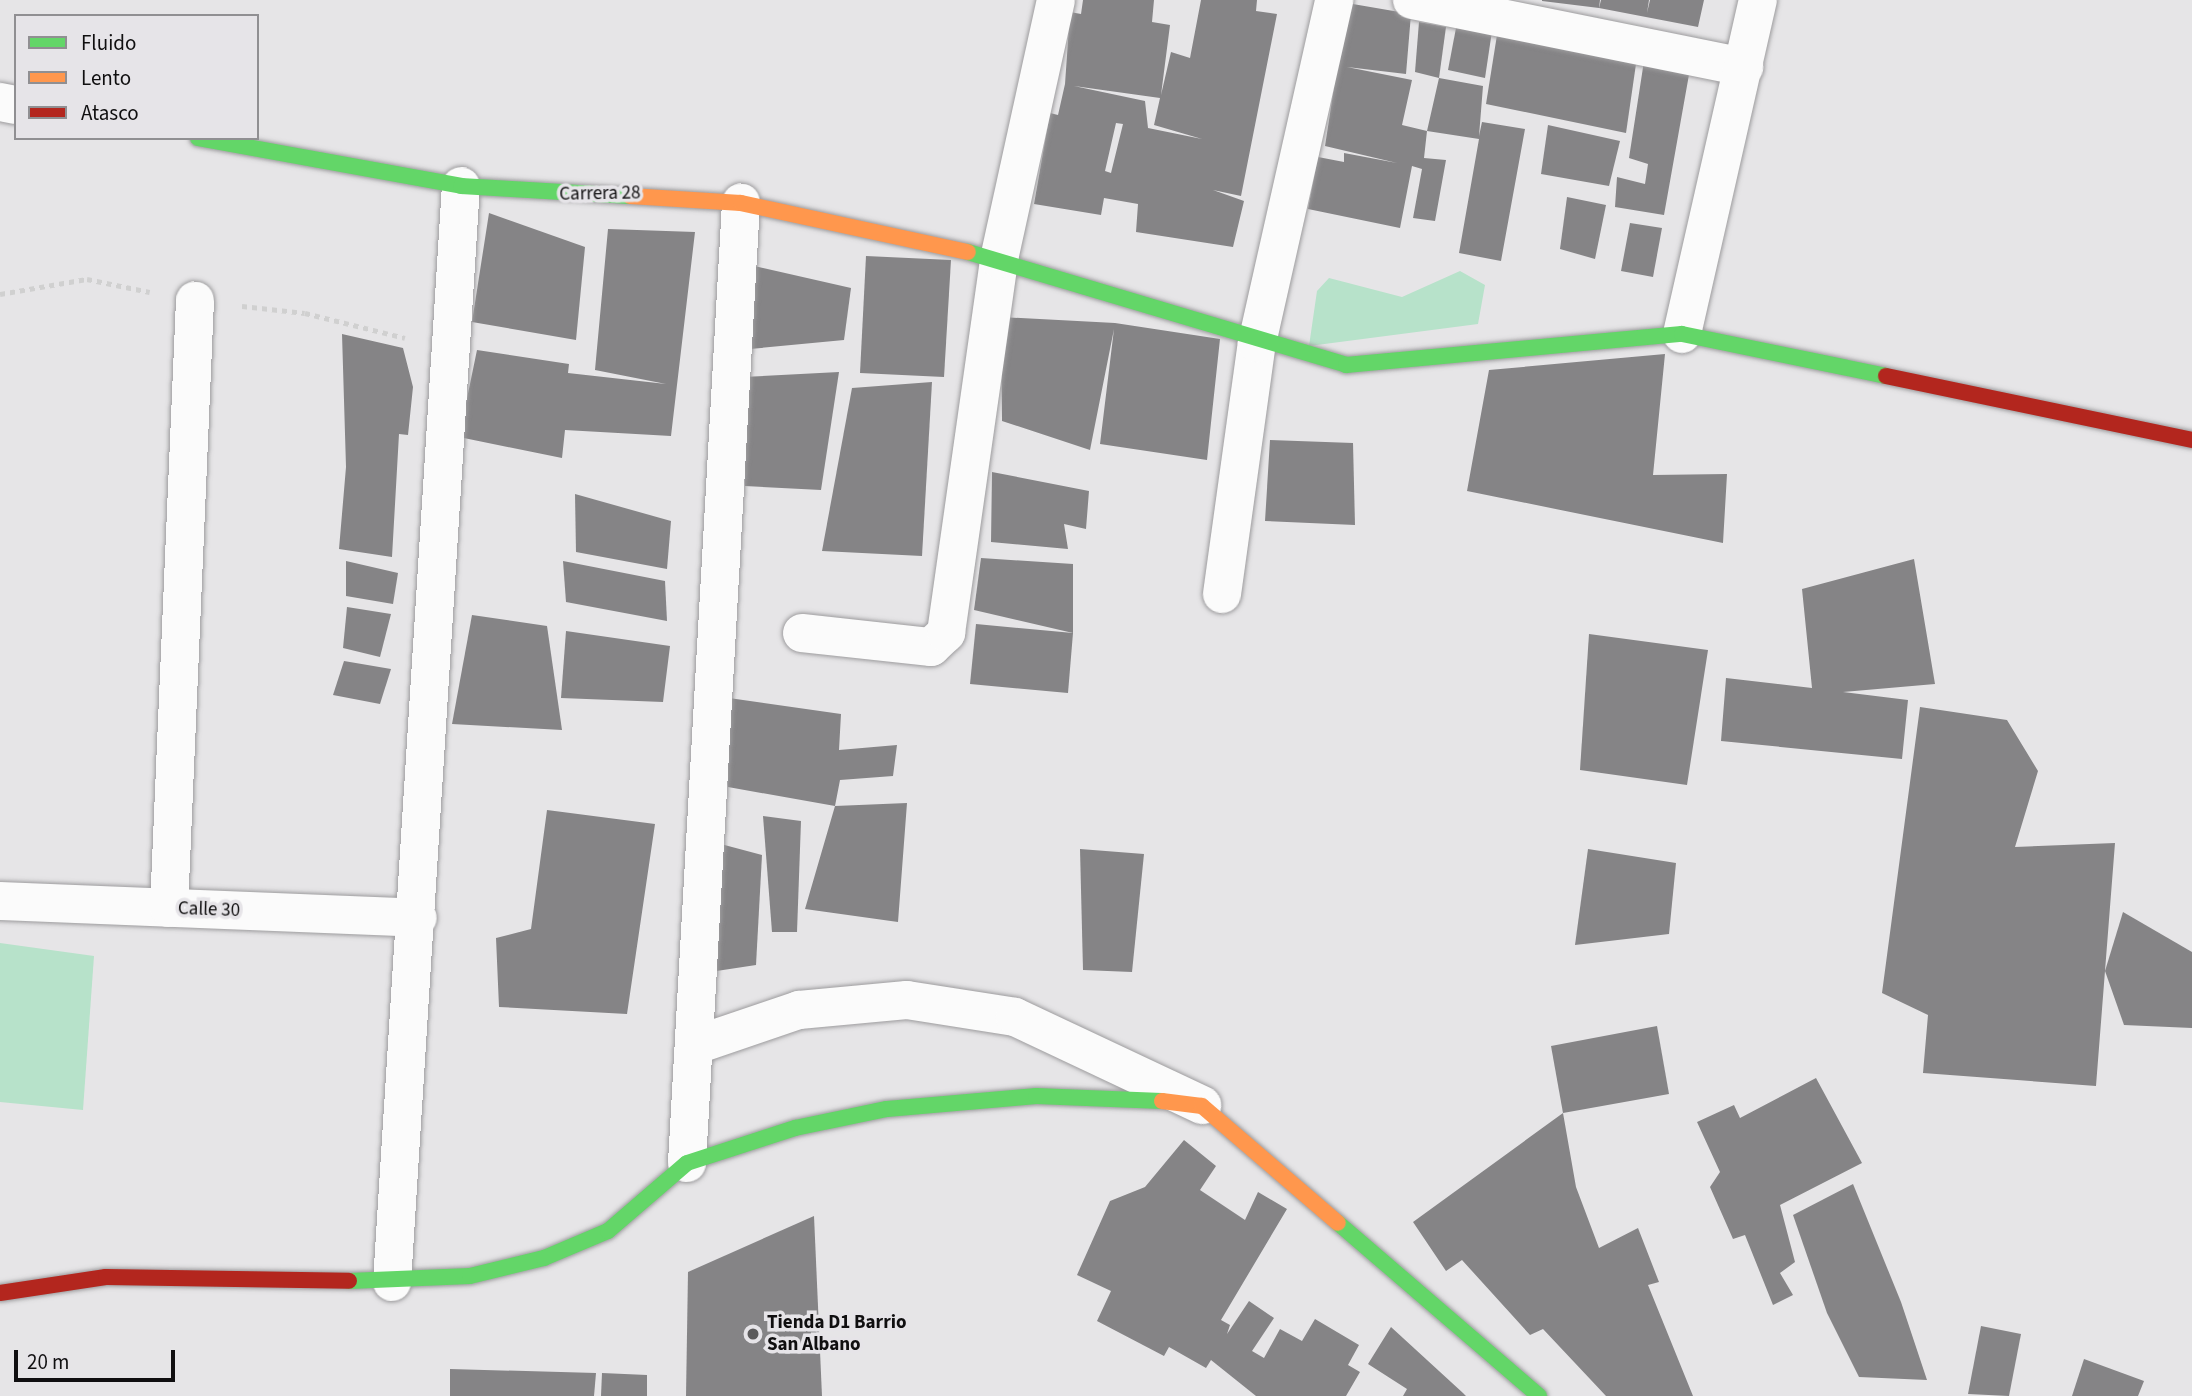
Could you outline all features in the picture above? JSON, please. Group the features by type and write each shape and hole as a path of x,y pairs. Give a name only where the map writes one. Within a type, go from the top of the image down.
{"street":[{"path":"802,633 931,647 946,633 999,260 1056,0"},
{"path":"1222,594 1257,343 1334,0"},
{"path":"1412,0 1744,67"},
{"path":"1682,334 1758,0"},
{"name":"Carrera 28","path":"209,140 461,186 741,203 999,260 1257,343 1346,365 1682,334 2192,440"},
{"path":"392,1282 418,918 461,186"},
{"path":"687,1163 696,1045 741,203"},
{"path":"169,908 195,301"},
{"name":"Calle 30","path":"0,901 418,918"},
{"path":"696,1045 799,1010 907,1000 1014,1017 1202,1105 1539,1396"},
{"path":"0,1293 106,1277 392,1282 470,1276 544,1258 608,1231 687,1163 795,1128 887,1109 1036,1096 1202,1105"}],"green space":[{"path":"1460,271 1485,285 1478,324 1309,346 1317,291 1329,278 1402,297"},
{"path":"0,943 94,956 83,1110 0,1102"}],"building":[{"path":"1083,0 1154,0 1152,22 1170,25 1161,95 1171,52 1190,58 1201,0 1257,0 1256,11 1277,14 1241,196 1213,190 1244,201 1233,247 1136,232 1138,204 1104,198 1101,215 1034,204 1050,113 1058,115 1065,84 1070,12 1081,14","holes":["1074,86 1160,98 1154,125 1202,139 1148,128 1145,101","1116,123 1123,124 1111,173 1105,171"]},
{"path":"1542,0 1600,0 1599,8 1542,1"},
{"path":"1601,0 1649,0 1647,13 1650,0 1704,0 1698,27 1599,8"},
{"path":"1347,3 1411,14 1406,74 1347,67 1412,80 1402,125 1427,131 1424,158 1446,160 1435,221 1413,218 1422,169 1412,166 1400,228 1308,209 1318,157 1344,162 1344,153 1397,163 1325,146"},
{"path":"1419,22 1446,27 1439,78 1415,72"},
{"path":"1456,28 1492,31 1485,78 1448,70"},
{"path":"1497,35 1637,57 1626,133 1486,104"},
{"path":"1644,61 1690,69 1664,215 1615,207 1617,177 1645,184 1648,164 1629,158"},
{"path":"1439,78 1483,86 1479,136 1482,122 1525,129 1501,261 1459,253 1479,139 1427,131"},
{"path":"1548,125 1620,141 1609,186 1541,174"},
{"path":"1567,197 1606,205 1595,259 1560,249"},
{"path":"489,213 585,247 576,340 472,322"},
{"path":"1630,223 1662,228 1653,277 1621,271"},
{"path":"608,229 695,232 671,436 565,430 562,458 459,437 477,350 569,364 568,373 666,384 595,370"},
{"path":"866,256 951,260 944,377 860,373"},
{"path":"750,265 851,288 844,340 750,349"},
{"path":"1001,317 1115,323 1220,339 1207,460 1100,444 1114,329 1090,450 1002,421"},
{"path":"342,334 403,348 413,387 408,435 399,434 392,557 339,549 346,467"},
{"path":"1665,354 1653,475 1727,474 1723,543 1467,491 1489,370"},
{"path":"839,372 821,490 745,486 743,377"},
{"path":"932,382 922,556 822,551 852,388"},
{"path":"1270,440 1353,443 1355,525 1265,521"},
{"path":"992,472 1089,491 1086,529 1064,524 1068,549 991,542"},
{"path":"575,494 671,521 667,569 576,552"},
{"path":"981,558 1073,564 1073,633 974,610"},
{"path":"1914,559 1935,684 1843,692 1908,700 1902,759 1721,741 1726,678 1812,688 1802,589"},
{"path":"346,561 398,573 393,604 346,596"},
{"path":"563,561 665,581 667,621 566,602"},
{"path":"347,607 391,614 380,657 343,648"},
{"path":"472,615 547,626 562,730 452,724"},
{"path":"976,624 1073,633 1068,693 970,684"},
{"path":"566,631 670,646 663,702 561,698"},
{"path":"1589,634 1708,650 1687,785 1580,770"},
{"path":"344,661 391,669 380,704 333,695"},
{"path":"722,697 841,714 839,750 897,745 893,776 840,780 835,806 728,787"},
{"path":"1920,707 2007,720 2038,771 2015,847 2115,843 2096,1086 1923,1073 1928,1015 1882,993"},
{"path":"907,803 898,922 805,909 835,806"},
{"path":"547,810 655,824 627,1014 499,1007 496,938 531,929"},
{"path":"763,816 801,821 797,932 772,932"},
{"path":"717,843 762,855 756,965 710,972"},
{"path":"1080,849 1144,854 1132,972 1083,970"},
{"path":"1588,849 1676,863 1669,934 1575,945"},
{"path":"2123,912 2192,952 2192,1028 2124,1025 2105,971"},
{"path":"1657,1026 1669,1094 1563,1113 1551,1046"},
{"path":"1816,1078 1862,1163 1780,1205 1795,1262 1780,1273 1793,1295 1773,1305 1745,1235 1733,1239 1710,1187 1720,1172 1697,1122 1734,1105 1740,1118"},
{"path":"1563,1113 1576,1187 1599,1248 1638,1228 1659,1282 1648,1285 1693,1396 1606,1396 1543,1329 1530,1335 1462,1260 1446,1271 1413,1222"},
{"path":"1184,1140 1216,1166 1200,1190 1245,1220 1258,1192 1287,1209 1221,1320 1230,1325 1227,1334 1249,1301 1274,1318 1252,1351 1264,1358 1280,1329 1302,1341 1315,1319 1359,1345 1348,1365 1360,1372 1346,1396 1256,1396 1211,1360 1206,1368 1169,1347 1164,1356 1097,1321 1111,1291 1077,1275 1110,1201 1145,1187"},
{"path":"1853,1184 1901,1302 1927,1380 1859,1377 1827,1313 1793,1215"},
{"name":"Tienda D1 Barrio San Albano","path":"814,1216 822,1396 686,1396 688,1272"},
{"path":"1981,1326 2021,1334 2009,1396 1968,1394"},
{"path":"1391,1327 1466,1396 1403,1396 1407,1389 1368,1364"},
{"path":"2084,1359 2144,1381 2138,1396 2072,1396"},
{"path":"450,1369 596,1373 594,1396 450,1396"},
{"path":"602,1373 647,1375 647,1396 601,1396"}],"traffic: fast":[{"path":"209,140 461,186 630,196"},
{"path":"968,252 1346,365 1682,334 1886,376"},
{"path":"349,1281 470,1276 544,1258 608,1231 687,1163 795,1128 887,1109 1036,1096 1162,1101"},
{"path":"1338,1223 1539,1396"}],"traffic: slow":[{"path":"630,196 741,203 968,252"},
{"path":"1162,1101 1202,1106 1338,1223"}],"traffic: jam":[{"path":"1886,376 2192,440"},
{"path":"0,1293 106,1277 349,1281"}],"place":[{"name":"Tienda D1 Barrio San Albano","path":"753,1334"}]}
